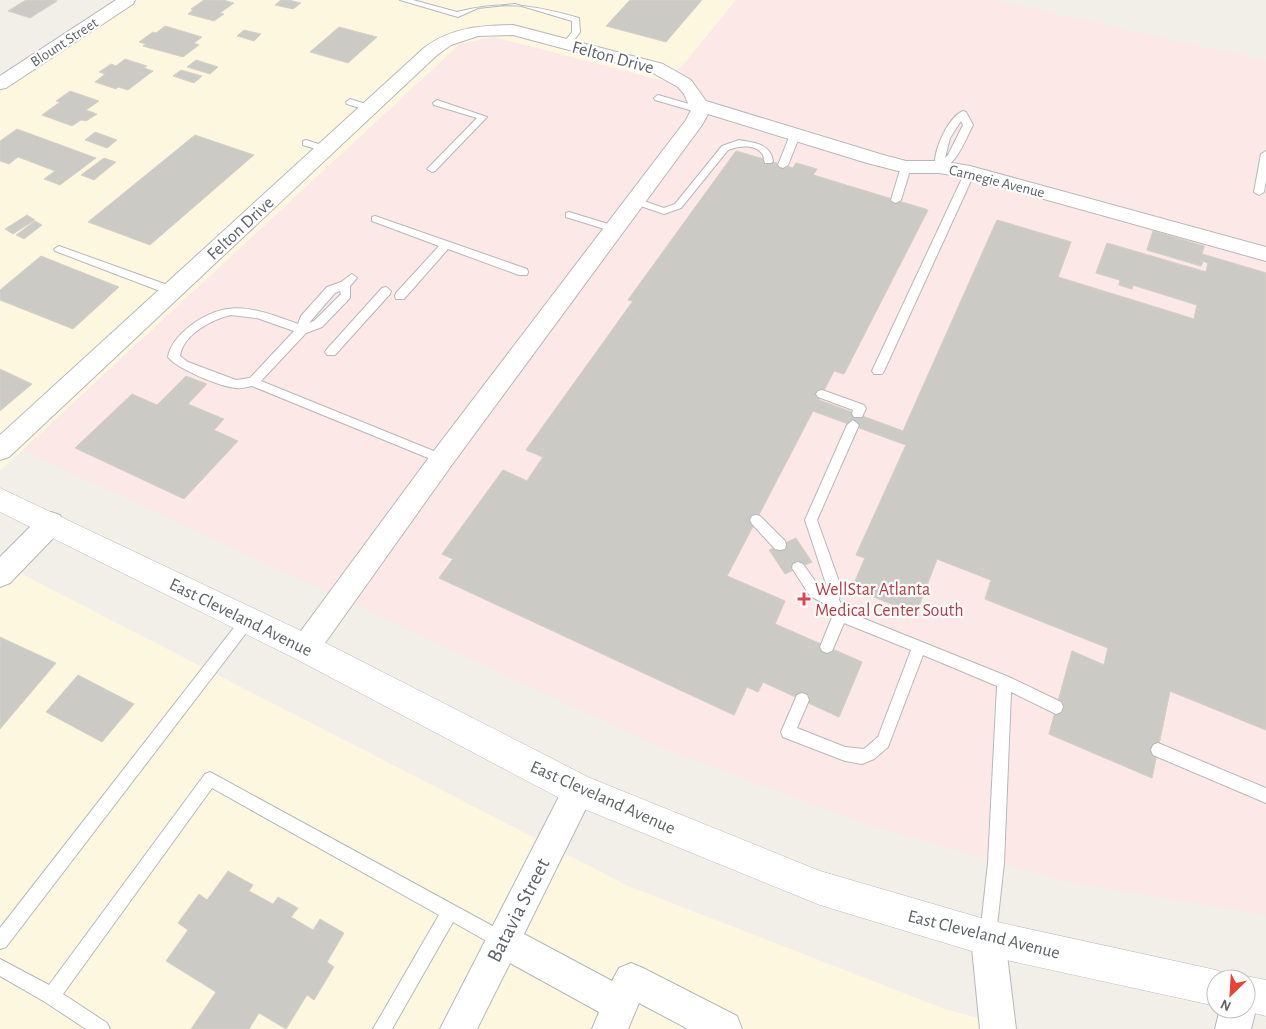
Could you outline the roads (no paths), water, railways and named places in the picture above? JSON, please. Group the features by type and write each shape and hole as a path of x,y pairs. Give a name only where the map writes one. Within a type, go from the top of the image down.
{"main road":[{"name":"East Cleveland Avenue","path":"0,499 305,648 579,790 820,888 988,938 1206,986"}],"street":[{"name":"Blount Street","path":"0,84 128,0"},
{"name":"Felton Drive","path":"0,450 172,291 316,146 360,105 445,41 463,24 477,31 513,30 657,68 676,76 693,91 699,108"},
{"name":"Carnegie Avenue","path":"699,108 874,159 906,166 970,172 1266,254"},
{"path":"305,648 442,459 695,121 699,108"},
{"path":"0,575 51,523"},
{"name":"Batavia Street","path":"458,1029 579,790"},
{"path":"988,938 998,1029"},
{"path":"502,941 615,1017 631,980 724,1029"}],"lane":[{"path":"404,0 463,24"},
{"path":"658,98 699,108"},
{"path":"432,169 483,117 437,103"},
{"path":"964,114 968,125 952,157 939,168 940,154 954,122 964,114"},
{"path":"783,165 795,135"},
{"path":"635,201 664,211 678,206 725,148 739,143 758,146 767,154 768,161"},
{"path":"1259,192 1266,154"},
{"path":"896,200 906,166"},
{"path":"878,371 970,172"},
{"path":"569,215 614,229"},
{"path":"375,219 523,272"},
{"path":"400,296 446,244"},
{"path":"59,249 172,291"},
{"path":"253,382 302,330 318,324 346,295 348,281"},
{"path":"331,352 386,291"},
{"path":"302,330 248,311 228,310 200,322 183,338 174,350 174,357 184,365 236,384 253,382 442,459"},
{"path":"822,394 860,408 811,520 834,587 832,601"},
{"path":"756,520 780,545"},
{"path":"798,568 815,592 832,601 840,615 1004,682 1056,707"},
{"path":"826,647 840,615"},
{"path":"0,941 248,620"},
{"path":"802,700 788,732 845,754 862,757 869,754 883,742 919,647"},
{"path":"988,938 996,863 1004,682"},
{"path":"1158,750 1266,796"},
{"path":"51,996 210,779 502,941"},
{"path":"382,1029 450,912"},
{"path":"0,967 51,996 101,1029"}],"place":[{"name":"WellStar Atlanta Medical Center South","path":"804,599"}]}
